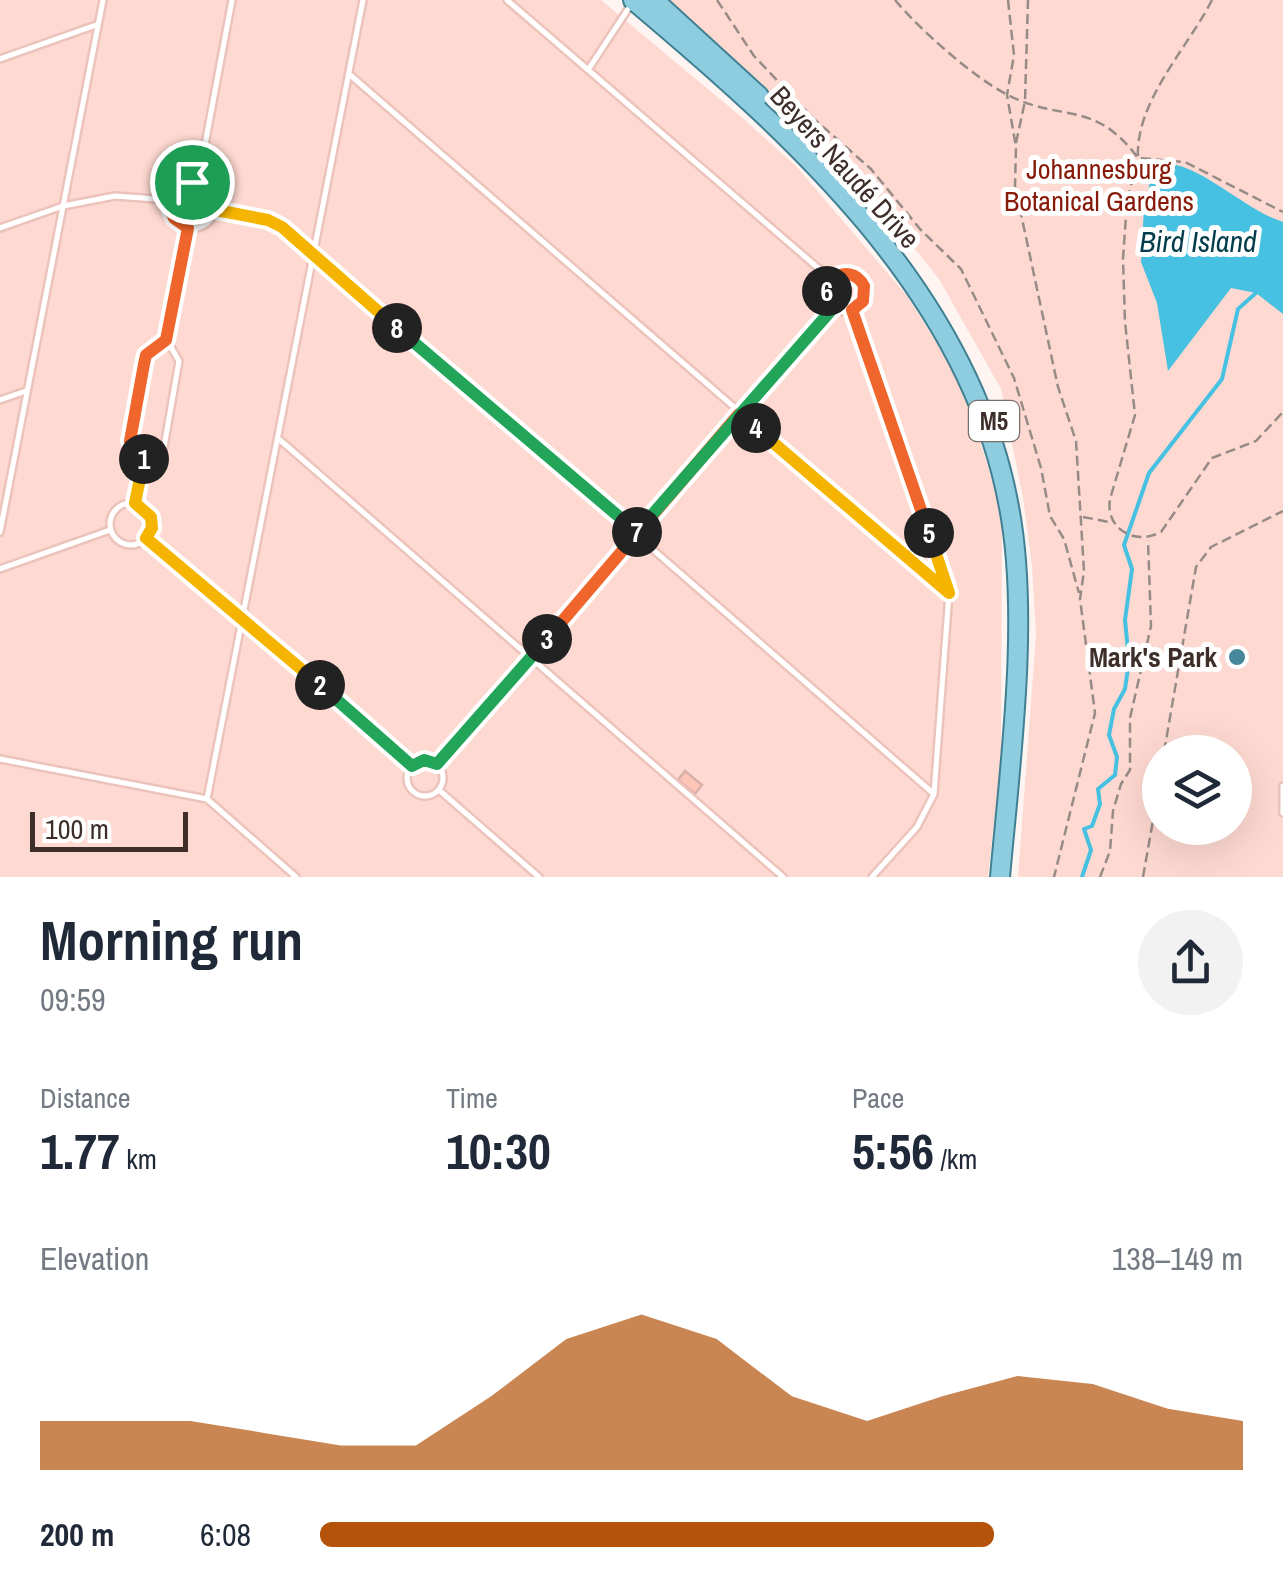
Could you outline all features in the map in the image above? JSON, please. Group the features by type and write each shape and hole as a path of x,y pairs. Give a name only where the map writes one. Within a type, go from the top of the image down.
{"main road":[{"name":"Beyers Naudé Drive","path":"633,0 758,110 866,222 941,328 968,382 1005,489 1016,573 1014,681 1000,877"},
{"name":"Beyers Naudé Drive","path":"654,0 770,106 862,203 920,277 977,378 1010,467 1026,566 1026,656 1011,877"}],"lane":[{"path":"0,532 103,0"},
{"path":"198,182 232,0"},
{"path":"207,799 362,0"},
{"path":"507,0 832,280"},
{"path":"588,70 633,0"},
{"path":"0,58 98,24"},
{"path":"349,74 949,593"},
{"path":"198,182 213,192 216,210 206,224 188,228 174,218 170,200 180,186 198,182"},
{"path":"0,228 63,206 115,196 170,200"},
{"path":"216,210 268,220 282,227 934,794"},
{"path":"144,458 130,441 144,364 146,355 166,340 188,228"},
{"path":"845,274 862,282 863,301 852,310 834,307 827,294 832,280 845,274"},
{"path":"437,764 834,307"},
{"path":"852,310 949,593 934,794 917,827 872,877"},
{"path":"144,458 159,452 166,438 179,361 166,340"},
{"path":"0,400 26,390"},
{"path":"279,439 783,877"},
{"path":"135,503 144,458"},
{"path":"124,503 135,503 151,517 152,528 137,544 126,544 110,530 114,510 124,503"},
{"path":"0,569 110,530"},
{"path":"146,538 412,766"},
{"path":"0,760 207,799 296,877"},
{"path":"424,760 437,764 444,777 439,790 426,796 413,792 407,779 412,766 424,760"},
{"path":"1283,786 1283,813"},
{"path":"439,790 539,877"}],"path":[{"path":"717,0 754,56 812,118 871,169 920,229 960,268 1014,378 1041,468 1050,516 1069,551 1080,598 1095,713 1054,877"},
{"path":"896,0 950,54 1008,95 1091,117 1108,126 1138,158 1185,162 1283,212"},
{"path":"1008,0 1014,56 1008,95 1016,147"},
{"path":"1028,0 1025,101 1016,147 1014,186 1058,387 1076,441 1084,571 1080,598"},
{"path":"1112,523 1108,512 1110,499 1136,415 1125,322 1123,258 1138,134 1212,0"},
{"path":"1081,516 1112,523 1125,534 1148,539 1161,532 1212,458 1256,441 1283,412"},
{"path":"1167,735 1196,567 1211,547 1283,512"},
{"path":"1100,877 1110,850 1121,784 1130,770 1130,718 1151,626 1148,539"},
{"path":"1143,877 1149,845"}],"green space":[{"path":"0,0 601,0 738,114 796,166 908,297 961,383 1002,509 1001,760 988,877 0,877"},
{"name":"Johannesburg Botanical Gardens","path":"654,0 1283,0 1283,877 1018,877 1036,635 1023,498 1001,389 939,279 856,176 757,79"}],"water":[{"name":"Bird Island","path":"1164,163 1193,171 1283,222 1283,314 1256,293 1231,288 1168,371 1157,303 1141,262 1144,208 1153,169"}],"building":[{"path":"685,771 702,785 695,794 678,780"}],"waterway":[{"path":"1082,877 1091,850 1084,829 1092,826 1100,804 1098,789 1115,775 1117,757 1109,735 1114,709 1125,689 1129,661 1125,620 1132,569 1124,545 1149,473 1222,379 1238,309 1257,292"}],"place":[{"name":"Mark's Park","path":"1237,657"}],"route":[{"path":"192,182 180,186 170,200 174,218 188,228 166,340 146,355 130,441 144,458 135,503 151,517 152,528 146,538 412,766 424,760 437,764 532,657 636,534 739,414 949,593 852,310 865,296 859,278 840,274 832,280 827,294 834,307 739,414 688,474 636,534 282,227 268,220 216,210 213,192 192,182"}]}
